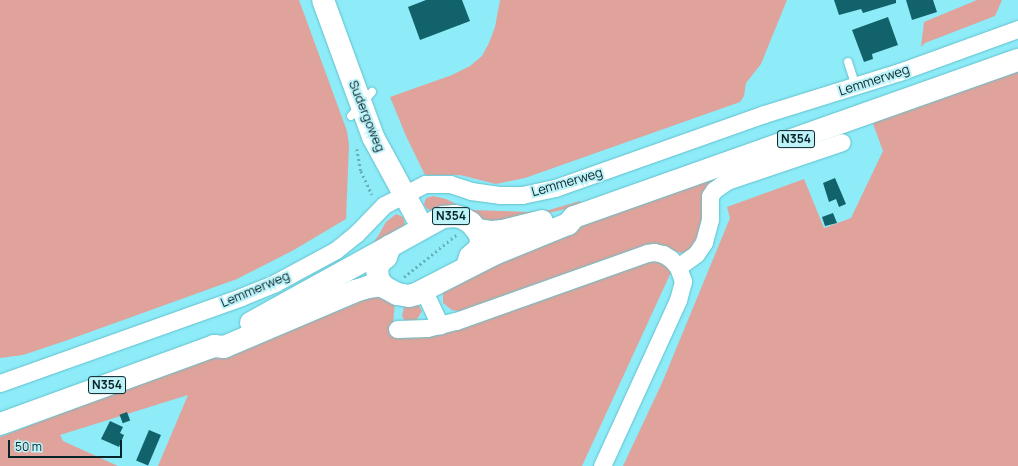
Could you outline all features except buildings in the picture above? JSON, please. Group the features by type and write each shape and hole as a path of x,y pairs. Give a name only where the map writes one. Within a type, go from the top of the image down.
{"main road":[{"name":"Sudergoweg","path":"323,0 361,105 378,147 422,227"},
{"name":"N354","path":"392,283 394,293 406,296 424,291 466,268 524,241 568,224 574,217 1018,60"},
{"name":"N354","path":"468,231 498,231 565,215 574,217"},
{"name":"N354","path":"390,246 440,218 455,216 466,220 468,231"},
{"name":"N354","path":"466,268 470,257 477,252 481,245 480,236 468,231"},
{"path":"390,246 386,257 377,268 378,279 392,283"},
{"name":"Lemmerweg","path":"214,346 220,338 265,316 390,246"},
{"name":"Lemmerweg","path":"0,424 214,346 224,347 355,291 392,283"}],"street":[{"name":"Lemmerweg","path":"0,383 241,297 275,283 336,250 356,234 380,208 422,185 435,182 450,184 471,191 499,195 522,195 546,190 594,175 764,114 856,86 1018,29"},
{"path":"678,267 696,254 704,242 710,219 710,196 717,187 727,181 834,147"},
{"path":"397,329 415,329 440,326 640,255 659,252 671,259 678,267 683,281 678,300 602,466"},
{"path":"424,291 440,326"}],"lane":[{"path":"848,62 856,86"}],"path":[{"path":"392,283 468,231"}],"shaded area":[{"path":"0,0 299,0 347,131 349,145 346,219 292,251 237,279 23,355 0,358"},
{"path":"500,0 787,0 761,64 746,83 744,96 740,102 525,178 496,184 460,175 425,175 406,136 390,97 452,75 470,66 482,56 495,27"},
{"path":"977,0 1002,0 995,16 925,43 921,47 924,22"},
{"path":"1018,69 1018,466 623,466 662,383 730,218 727,207 804,179 824,228 851,218 883,151 872,121"},
{"path":"713,177 715,183 704,227 688,254 669,249 461,312 452,310 443,303 443,293 525,246"},
{"path":"433,196 446,199 460,206 433,212 426,208 424,204 426,198"},
{"path":"580,201 582,205 503,224 482,220 471,210 528,212 549,210"},
{"path":"396,214 403,217 405,225 370,247 386,222"},
{"path":"655,259 672,270 582,466 158,466 188,395 60,435 63,441 118,466 0,466 0,437 309,318 378,295 395,302 392,334"},
{"path":"405,303 417,304 419,306 422,311 416,321 405,321 402,316"}]}
